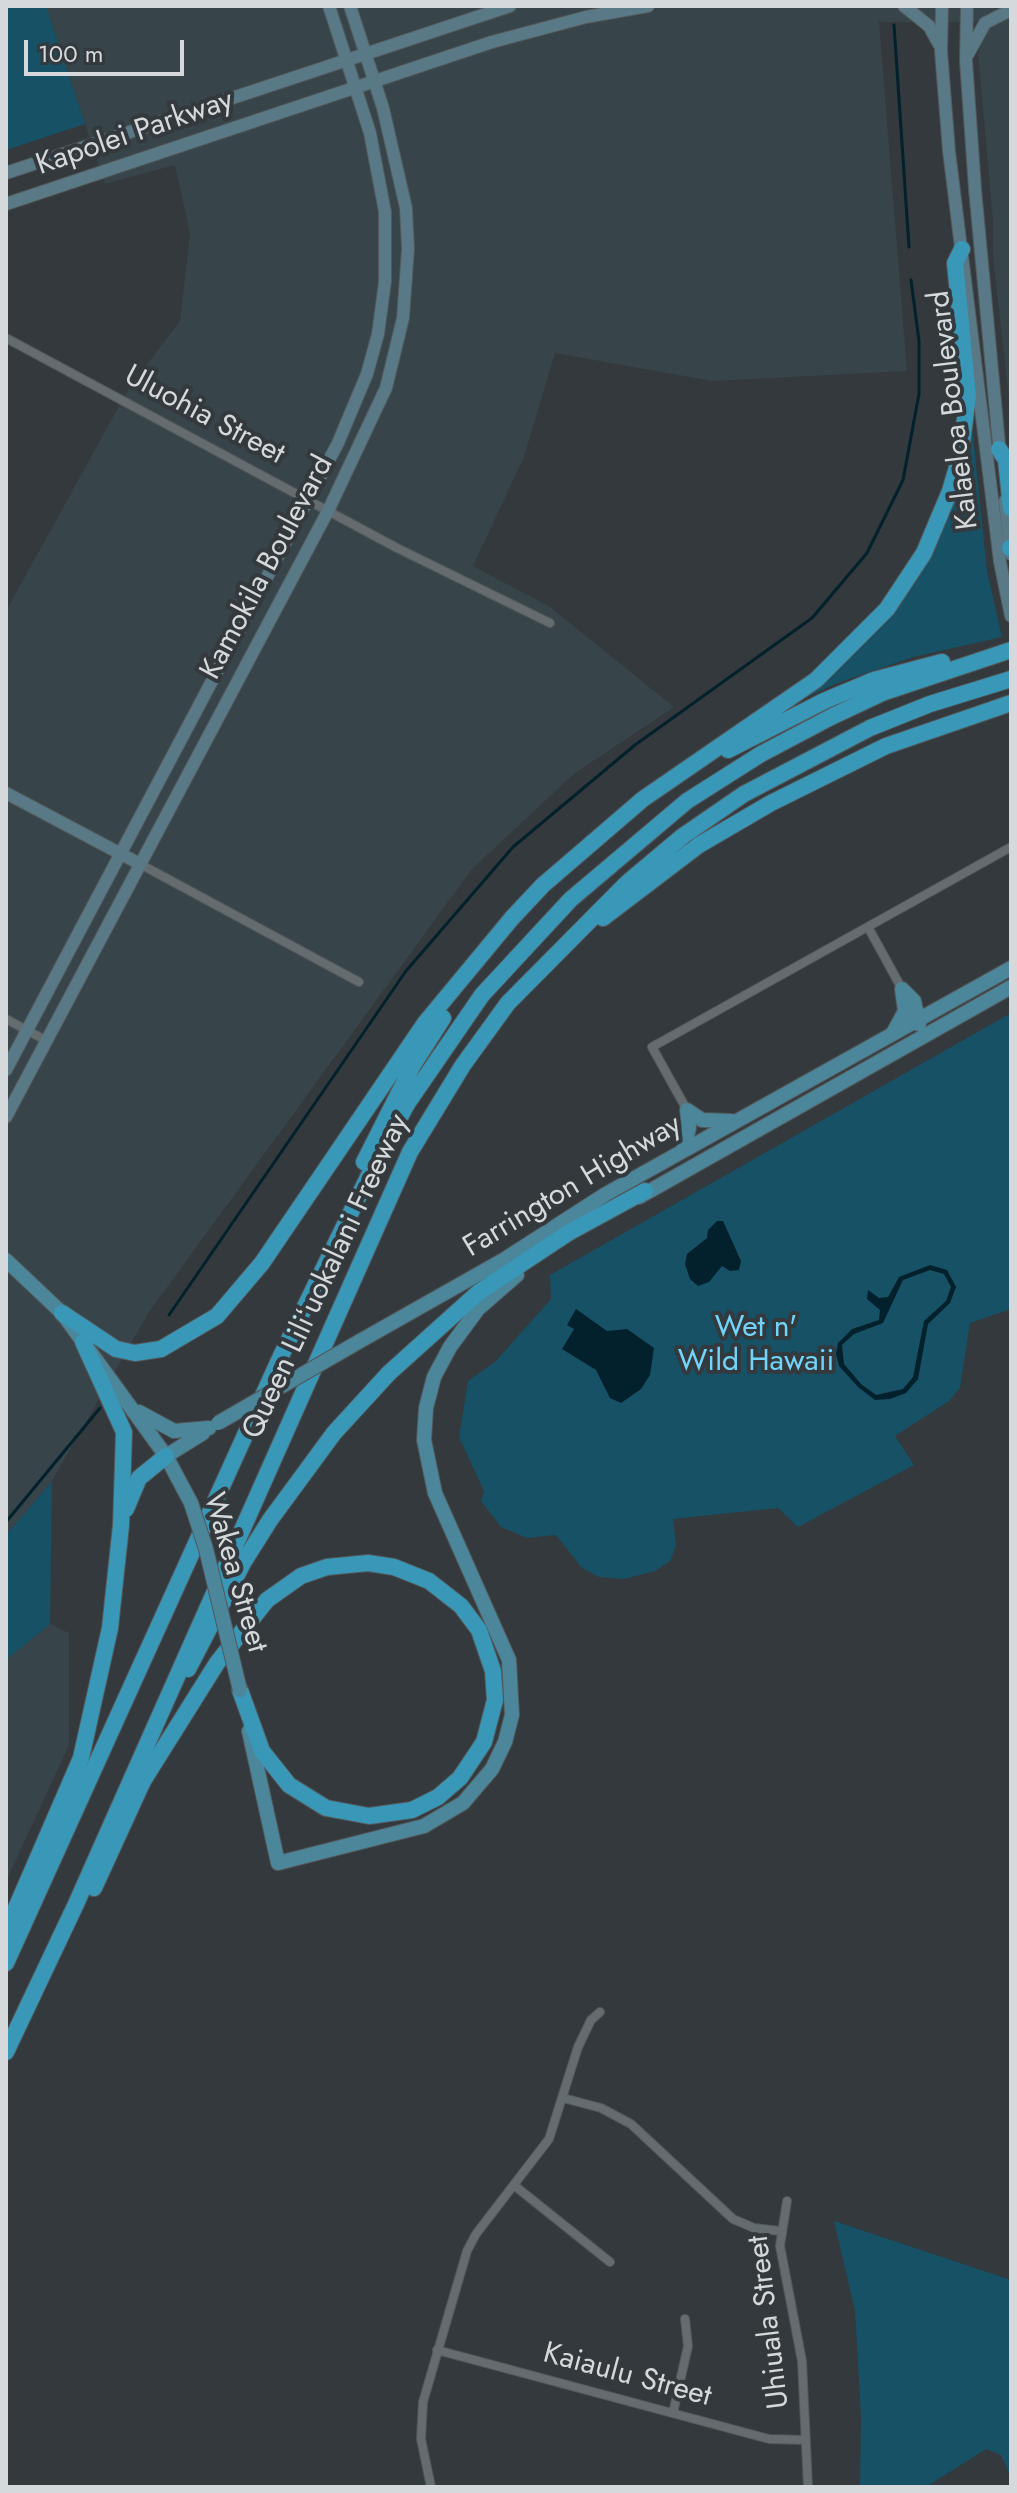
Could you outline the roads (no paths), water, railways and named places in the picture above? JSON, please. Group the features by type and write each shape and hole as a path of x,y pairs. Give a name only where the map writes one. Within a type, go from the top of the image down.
{"highway":[{"path":"62,1313 116,1349 135,1353 161,1349 217,1316 262,1263 425,1023 479,955 543,885 643,799 816,680 887,609 924,553 957,468 968,396 955,263 962,249"},
{"path":"999,449 1006,460 1011,508"},
{"path":"643,799 773,725 874,680 968,654 1009,651"},
{"name":"Queen Liliʻuokalani Freeway","path":"6,1963 280,1358 370,1173 407,1104 482,995 571,899 687,801 761,754 882,693 1009,651"},
{"name":"Queen Liliʻuokalani Freeway","path":"6,2052 76,1904 135,1765 410,1152 463,1065 508,1003 550,957 627,883 683,836 744,794 870,728 1011,679"},
{"path":"550,957 699,845 771,803 886,746 1011,703"},
{"path":"280,1358 313,1271 413,1065 435,1029 543,885"},
{"path":"135,1765 243,1563 302,1475 362,1401 416,1346 479,1292 580,1226 645,1191"},
{"path":"6,1931 66,1798 92,1718 110,1628 121,1525 124,1432 83,1342"},
{"path":"121,1525 139,1478 166,1456"},
{"path":"6,2061 56,1970 143,1781 217,1663 257,1610 277,1591 301,1576 340,1564 382,1564 417,1575 451,1596 471,1618 485,1643 495,1685 493,1714 484,1742 460,1778 438,1797 412,1810 369,1816 326,1808 289,1785 262,1751 240,1690"}],"main road":[{"name":"Kamokila Boulevard","path":"6,1070 349,421 367,374 378,334 385,282 382,186 356,87 329,6"},
{"name":"Kamokila Boulevard","path":"6,1117 328,511 373,422 386,388 403,318 408,249 406,208 393,144 350,6"},
{"name":"Kapolei Parkway","path":"6,173 510,6"},
{"name":"Kapolei Parkway","path":"6,204 552,25 648,6"},
{"path":"904,6 929,26 941,51"},
{"name":"Kalaeloa Boulevard","path":"942,6 941,51 962,249 1000,562 1011,616"},
{"name":"Kalaeloa Boulevard","path":"967,6 966,61 999,449 1011,550"},
{"path":"966,61 981,27 1011,10"},
{"path":"6,793 140,864"},
{"name":"Farrington Highway","path":"166,1456 505,1259 606,1194 1011,968"},
{"name":"Farrington Highway","path":"278,1863 410,1831 438,1820 474,1793 499,1756 513,1701 509,1660 435,1493 425,1456 426,1408 434,1377 450,1347 478,1309 526,1268 645,1191 1011,987"},
{"path":"902,989 914,1001 920,1018 907,1045"},
{"path":"893,1033 905,1011 902,989"},
{"path":"914,1001 952,1000"},
{"path":"687,1110 711,1123 736,1121"},
{"path":"683,1151 689,1128 687,1110"},
{"name":"Wakea Street","path":"6,1260 62,1313 166,1456 191,1503 240,1690 278,1863"},
{"path":"131,1406 174,1431 214,1426"}],"street":[{"name":"Uluohia Street","path":"6,338 499,601 550,623"},
{"path":"687,1110 652,1047 1011,847"},
{"path":"140,864 359,982"},
{"path":"868,927 902,989"},
{"path":"6,1019 47,1041"},
{"path":"431,2487 424,2457 421,2420 437,2350 471,2242 549,2139 578,2047 591,2020 600,2012"},
{"path":"563,2098 601,2108 631,2124 733,2219 754,2228 780,2231"},
{"path":"515,2186 610,2262"},
{"name":"Uhiuala Street","path":"787,2201 780,2231 781,2261 802,2361 808,2487"},
{"path":"673,2413 688,2341 685,2319"},
{"name":"Kaiaulu Street","path":"437,2350 776,2440 806,2440"}],"waterway":[{"path":"894,25 909,247"},
{"path":"169,1315 406,971 513,847 635,745 812,618 867,553 903,480 919,394 919,341 911,280"},
{"path":"6,1522 100,1408"}],"park label":[{"name":"Wet n' Wild Hawaii","path":"756,1346"}]}
